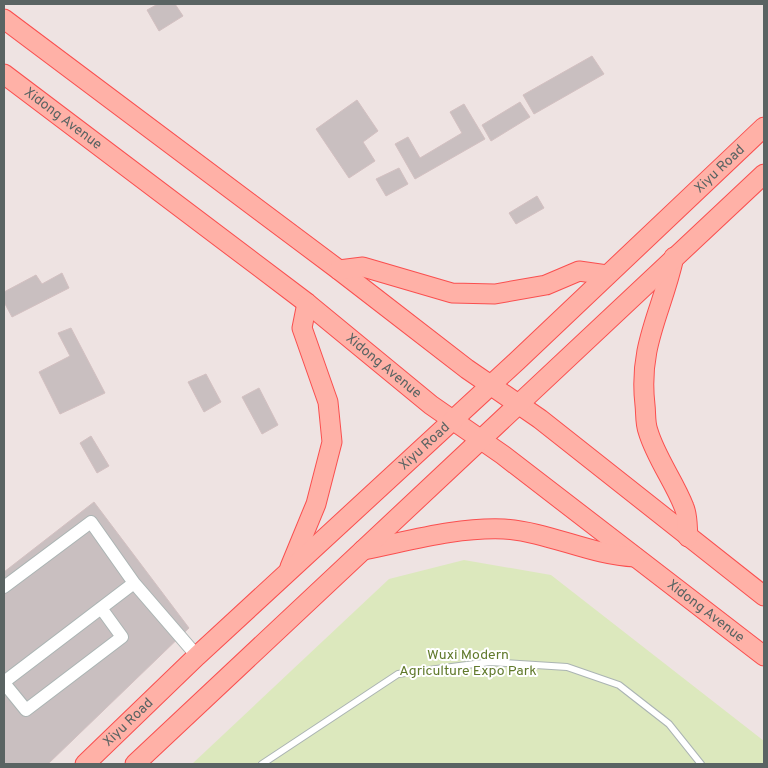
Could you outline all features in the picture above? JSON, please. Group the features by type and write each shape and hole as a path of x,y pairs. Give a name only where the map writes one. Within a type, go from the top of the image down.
{"main road":[{"path":"4,19 491,385 519,404 764,596"},
{"name":"Xidong Avenue","path":"4,74 307,303 431,405 481,439 764,656"},
{"name":"Xiyu Road","path":"85,764 197,656 491,385 764,127"},
{"path":"135,764 764,174"},
{"path":"674,257 667,287 653,320 644,356 643,388 648,431 666,473 685,508 688,537"},
{"path":"339,270 362,267 452,293 495,294 546,285 579,271 607,275"},
{"path":"288,571 316,504 332,442 328,402 302,328 307,303"},
{"path":"364,550 470,530 505,529 564,540 610,556 635,558"}],"street":[{"path":"4,587 90,522 134,583 197,656"},
{"path":"101,608 122,637 26,710 4,683 101,608 134,583"}],"lane":[{"path":"262,764 398,674 490,662 567,667 619,685 669,724 702,764"}],"green space":[{"name":"Wuxi Modern Agriculture Expo Park","path":"464,560 551,575 764,741 764,764 192,764 389,579"}],"building":[{"path":"158,4 175,4 183,16 159,31 147,10"},
{"path":"592,56 604,74 534,114 523,95"},
{"path":"357,100 378,131 363,142 375,161 349,178 316,129"},
{"path":"520,102 530,117 491,141 482,125"},
{"path":"464,104 485,139 415,179 395,144 408,137 420,158 462,133 450,112"},
{"path":"399,168 408,184 386,196 376,179"},
{"path":"537,196 544,208 516,224 509,213"},
{"path":"62,273 69,288 12,317 4,302 4,292 36,275 42,284"},
{"path":"71,328 105,393 60,414 39,372 70,356 58,333"},
{"path":"206,374 221,402 204,412 188,382"},
{"path":"259,388 278,425 262,434 242,397"},
{"path":"91,436 109,466 97,473 80,443"},
{"path":"94,502 189,628 48,764 4,764 4,572"}]}
